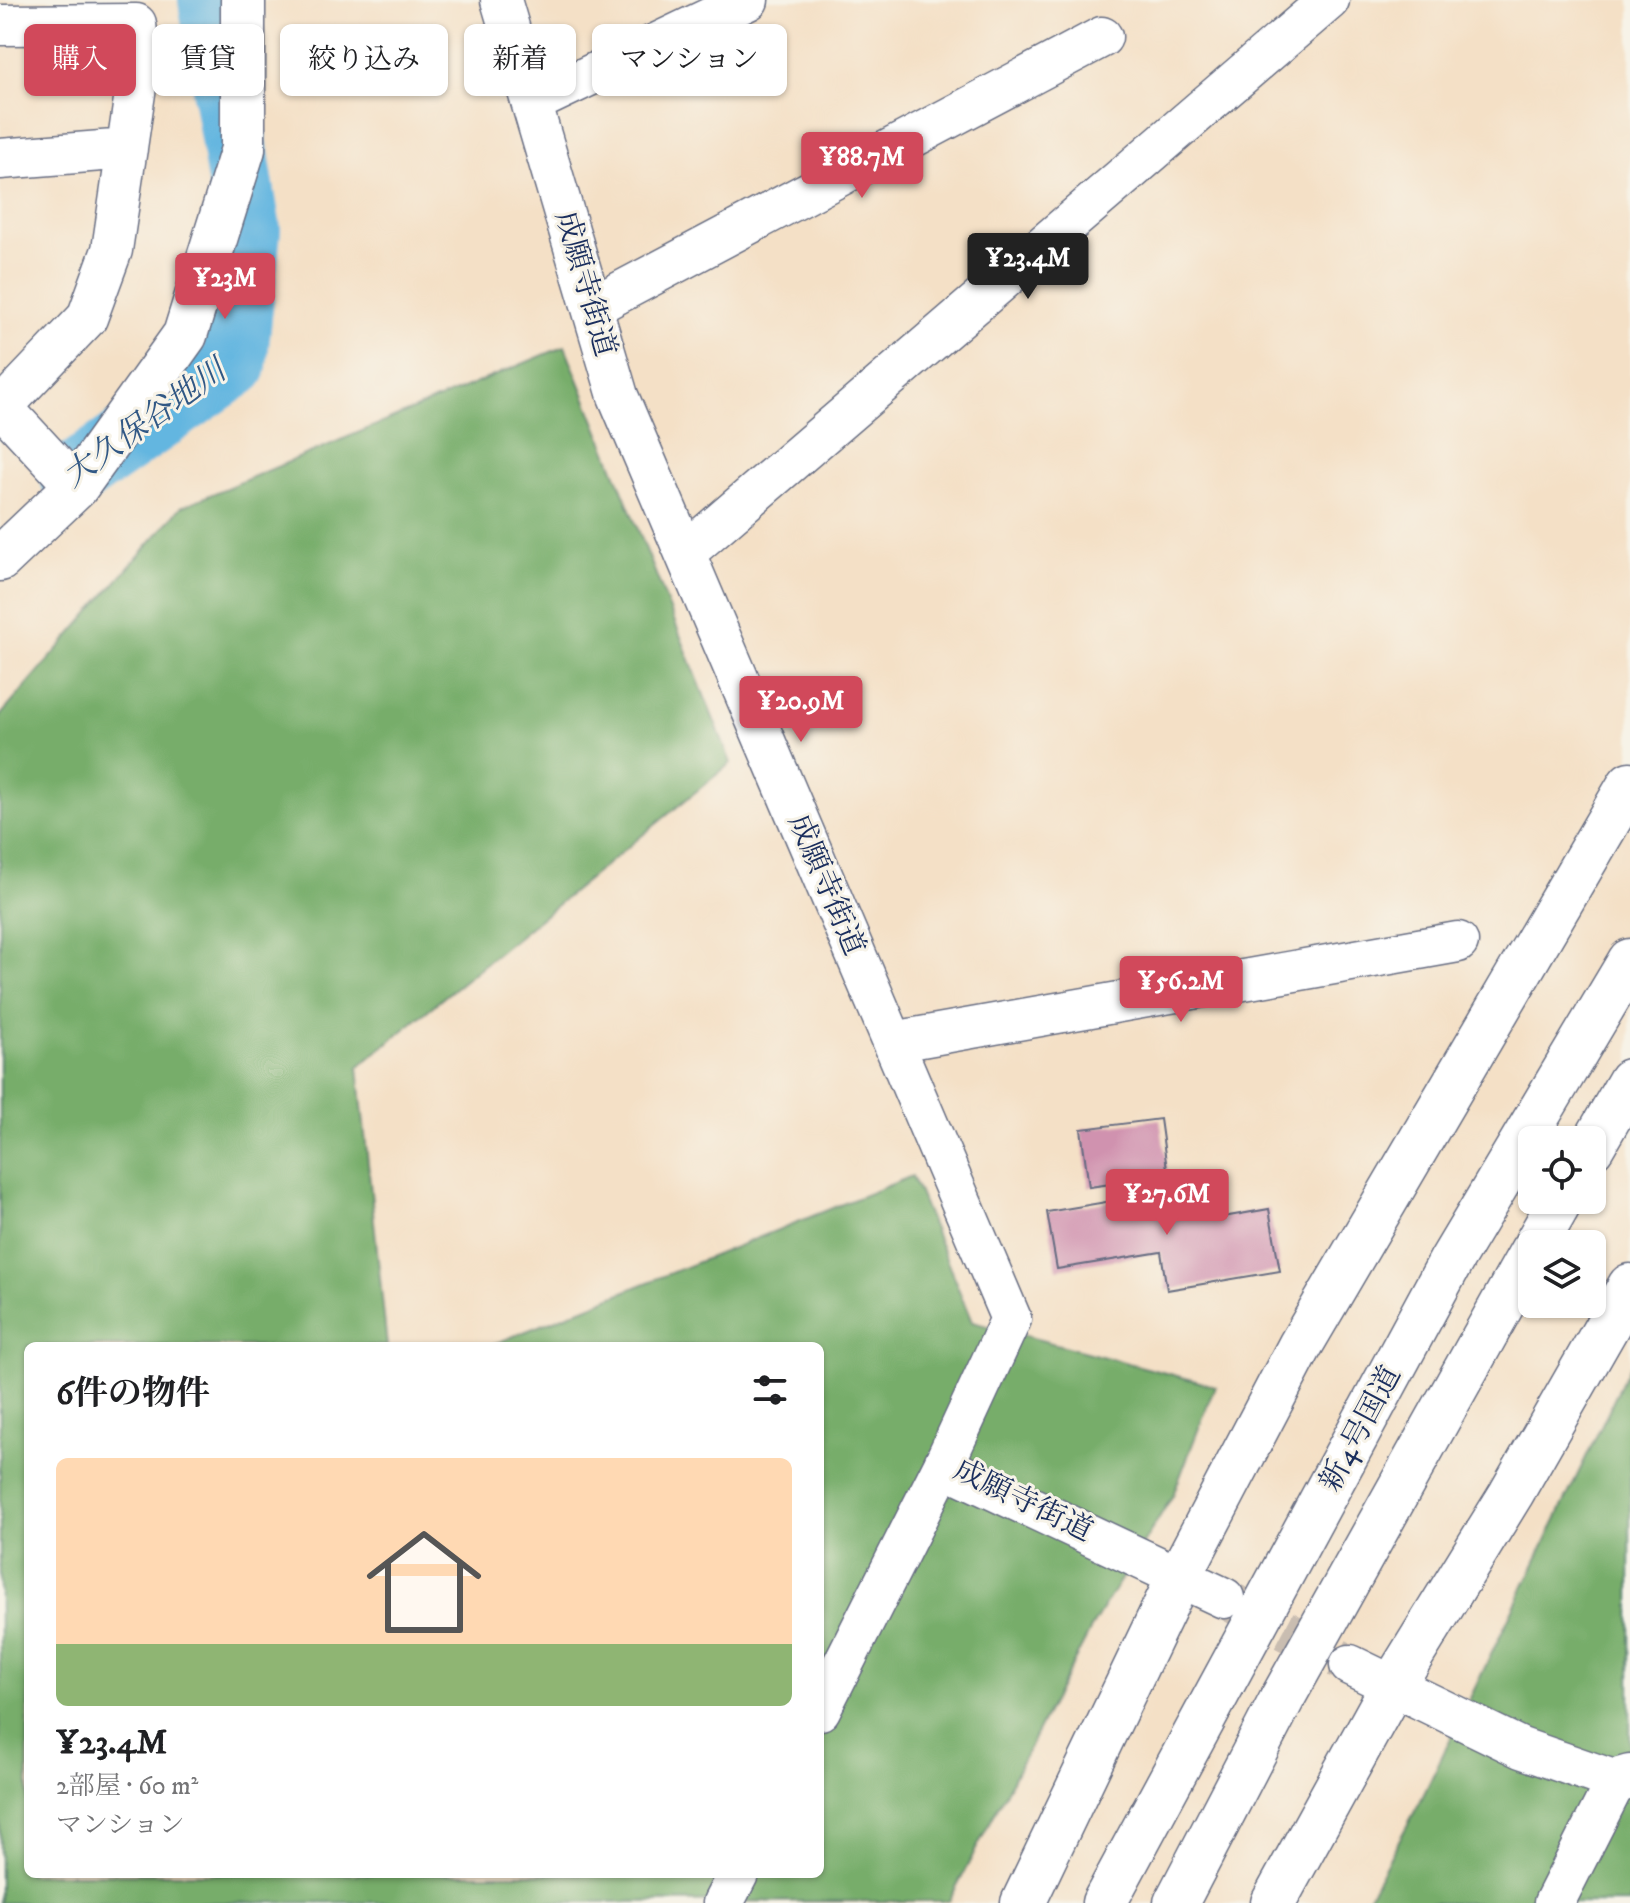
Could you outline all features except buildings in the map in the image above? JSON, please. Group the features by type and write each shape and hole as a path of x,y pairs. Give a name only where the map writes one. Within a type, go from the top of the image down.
{"main road":[{"path":"0,559 76,487 185,335 243,149 243,0"},
{"path":"1023,1903 1180,1575 1300,1346 1630,784"},
{"name":"新4号国道","path":"1104,1903 1451,1261 1630,961"},
{"path":"1604,1126 1630,1081"},
{"name":"新4号国道","path":"1176,1903 1283,1697 1518,1276"},
{"path":"1273,1903 1392,1687 1511,1494 1630,1286"}],"street":[{"name":"成願寺街道","path":"501,0 618,396 1011,1319 943,1466 1224,1598"},
{"path":"532,103 748,0"},
{"path":"685,553 1329,0"},
{"path":"0,25 136,24 140,59 112,250 87,318 1,406 76,487"},
{"path":"592,307 1102,37"},
{"path":"0,159 127,149"},
{"path":"893,1042 1458,942"},
{"path":"824,1702 943,1466"},
{"path":"1350,1665 1521,1748 1623,1779 1554,1903"},
{"path":"723,1903 736,1878"}],"green space":[{"path":"565,346 731,763 358,1067 387,1342 24,1342 24,1878 824,1878 824,1342 499,1342 912,1176 972,1322 1215,1386 1173,1495 1094,1623 949,1901 0,1903 0,716 181,507"},
{"path":"1630,1366 1630,1903 1365,1903 1421,1800"}],"waterway":[{"name":"大久保谷地川","path":"73,477 234,365 248,230 211,0"}],"tunnel":[{"path":"1231,1602 1341,1660"}]}
